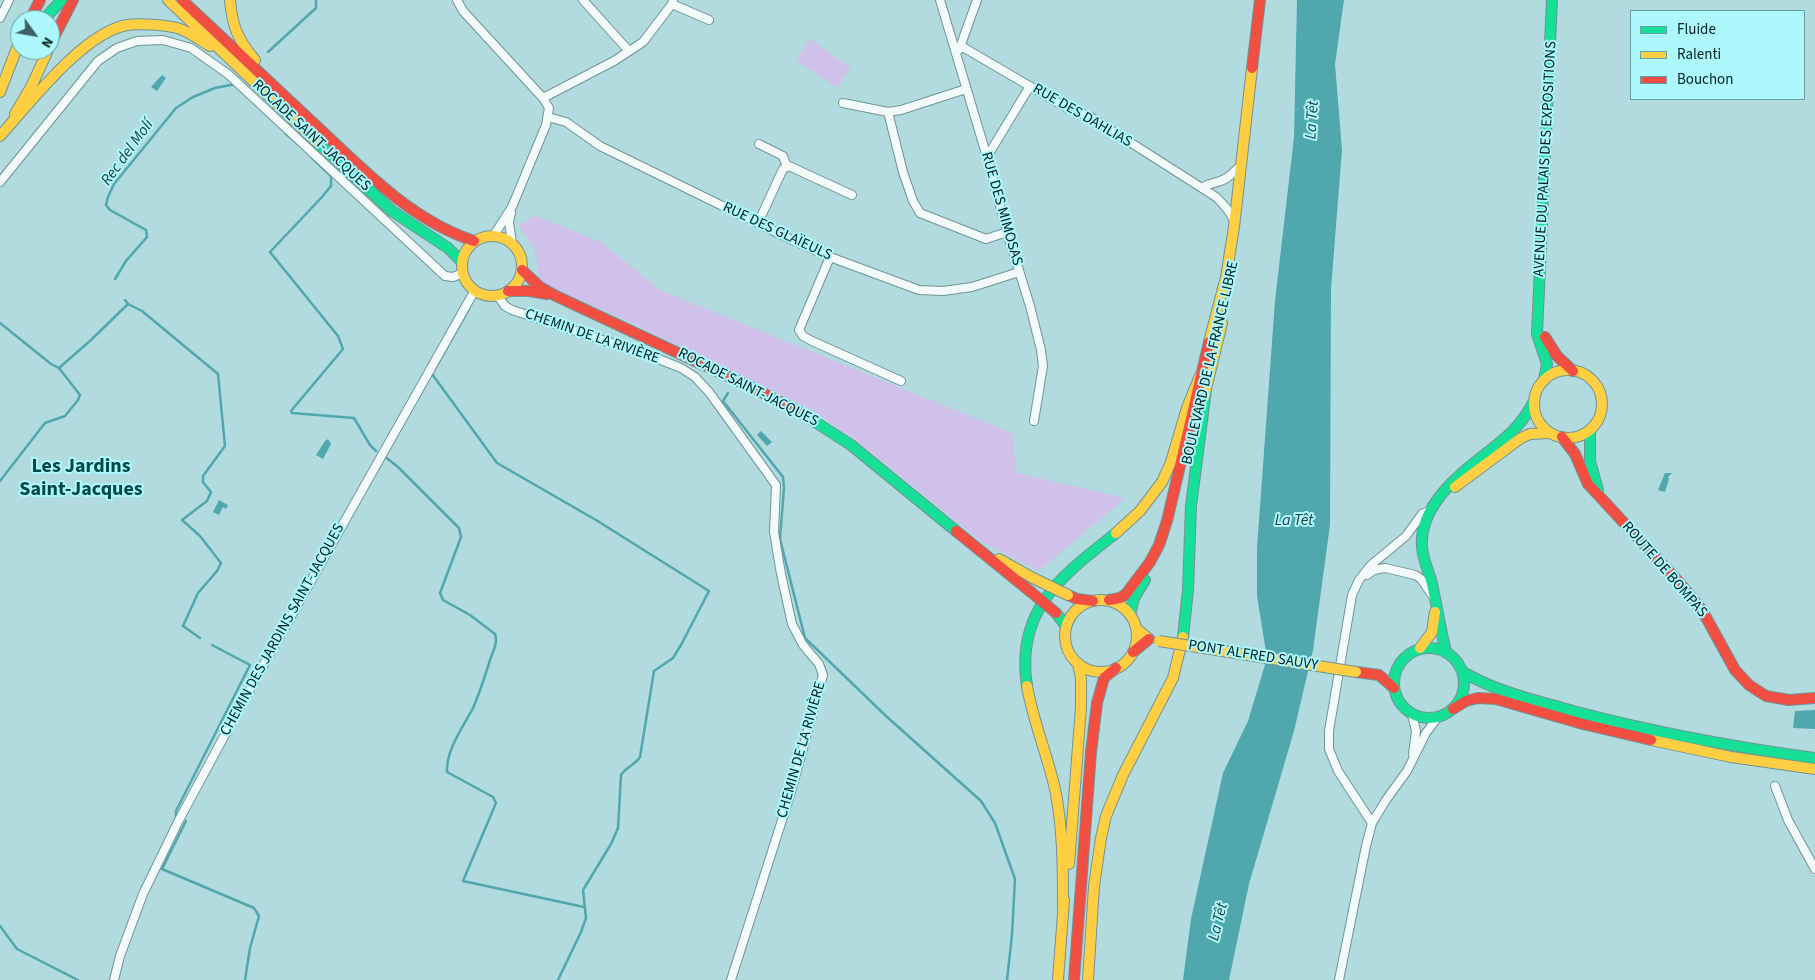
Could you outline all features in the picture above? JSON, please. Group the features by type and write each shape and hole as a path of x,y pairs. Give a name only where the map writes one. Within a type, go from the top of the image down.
{"main road":[{"path":"52,10 62,0"},
{"path":"60,22 73,0"},
{"name":"ROCADE SAINT-JACQUES","path":"168,0 378,199 392,211 448,248 462,262"},
{"name":"ROCADE SAINT-JACQUES","path":"182,0 371,178 397,200 453,235 474,241"},
{"path":"230,0 231,22 239,41 281,92"},
{"name":"BOULEVARD DE LA FRANCE LIBRE","path":"1109,600 1120,598 1126,594 1150,562 1168,521 1200,376 1226,277 1250,100 1260,0"},
{"name":"AVENUE DU PALAIS DES EXPOSITIONS","path":"1544,380 1547,364 1537,334 1552,0"},
{"path":"2,134 71,58 98,37 127,25 153,25 178,28 208,44 264,92"},
{"path":"0,92 12,60"},
{"path":"0,92 17,60"},
{"path":"2,134 32,85 43,60"},
{"name":"BOULEVARD DE LA FRANCE LIBRE","path":"1130,614 1138,590 1164,550 1172,527 1206,390 1237,253 1247,165 1250,100"},
{"path":"508,291 519,278 522,270 522,260 518,251 512,243 494,235 485,236 474,241 468,246 462,262 462,273 465,280 474,290 481,294 497,295 508,291 529,290 556,296"},
{"path":"522,270 540,287 556,296"},
{"name":"ROCADE SAINT-JACQUES","path":"556,296 744,384 809,417 851,445 971,542"},
{"name":"AVENUE DU PALAIS DES EXPOSITIONS","path":"1539,317 1542,333 1551,350 1573,371"},
{"path":"1446,651 1436,602 1423,558 1424,525 1431,510 1461,473 1523,423 1534,401 1537,390 1544,380 1553,374 1562,371 1573,371 1589,377 1600,392 1602,405 1596,423 1590,430 1572,438 1562,437 1544,428 1538,420 1534,401"},
{"path":"1063,908 1063,868 1055,792 1029,696 1026,669 1027,641 1033,618 1046,594 1078,562 1125,527 1145,507 1158,490 1169,468 1187,407 1200,376"},
{"path":"1088,980 1094,889 1102,834 1113,796 1127,763 1165,695 1175,672 1183,639 1191,507 1206,390"},
{"name":"ROUTE DE BOMPAS","path":"1590,430 1588,448 1590,464 1594,481 1603,499"},
{"path":"1442,496 1520,438 1530,434 1551,433"},
{"name":"ROUTE DE BOMPAS","path":"1562,437 1575,454 1588,484 1702,610 1724,646 1735,670 1749,685 1766,696 1789,700 1815,698"},
{"path":"971,542 1033,578 1077,599 1109,600 1117,603 1130,614 1136,628 1137,636 1133,652 1126,662 1104,678 1097,703 1091,752 1074,980"},
{"path":"971,542 984,555 1056,613 1066,626"},
{"path":"1093,600 1084,604 1070,617 1066,626 1067,646 1071,656 1086,669 1106,671 1116,668"},
{"path":"1436,602 1432,632 1420,648 1405,656 1394,679 1397,698 1403,707 1412,714 1420,717 1437,718 1466,701 1478,698 1496,700 1583,724 1660,742 1731,757 1815,769"},
{"path":"1133,652 1154,640 1136,628"},
{"name":"PONT ALFRED SAUVY","path":"1154,640 1378,675"},
{"path":"1420,648 1438,648 1446,651 1454,656 1464,672 1480,683 1498,690 1664,733 1744,749 1815,758"},
{"path":"1058,980 1081,707 1081,679 1078,663"},
{"path":"1394,688 1378,675 1400,663"},
{"path":"1453,709 1460,701 1464,692 1464,672"}],"street":[{"path":"0,18 9,0"},
{"path":"457,0 463,11 543,98 549,108 546,126 512,207 494,235"},
{"path":"583,0 628,50"},
{"name":"RUE DES MIMOSAS","path":"940,0 1034,324 1043,366 1034,421"},
{"path":"956,56 977,0"},
{"path":"543,98 614,61 628,50 643,42 672,2 709,20"},
{"path":"0,182 98,62 116,48 137,41 163,40 191,48 228,74 445,276 453,278 462,273"},
{"name":"RUE DES DAHLIAS","path":"961,46 1067,108 1089,116 1216,197 1233,218 1234,227"},
{"path":"987,157 1030,86"},
{"path":"842,103 888,112 902,110 966,89"},
{"path":"888,112 903,172 913,201 920,212 986,239 1007,232"},
{"name":"RUE DES GLAÏEULS","path":"548,117 566,122 600,146 758,223 830,257 901,284 943,292 972,287 1019,272"},
{"path":"758,144 783,156 787,167"},
{"path":"1202,188 1210,183 1225,179 1241,165"},
{"path":"758,223 783,168 789,166 852,195"},
{"path":"512,207 509,222 512,243"},
{"path":"830,257 799,330 803,336 812,341 901,381"},
{"name":"CHEMIN DES JARDINS SAINT-JACQUES","path":"114,980 120,956 143,894 179,820 241,705 474,290"},
{"name":"CHEMIN DE LA RIVIÈRE","path":"497,295 504,306 512,310 652,356 681,368 695,378 709,392 776,485 774,532 792,624 803,645 819,664 823,675 791,792 731,980"},
{"path":"1372,824 1338,771 1330,749 1329,731 1352,594 1359,580 1371,565 1406,536 1422,514 1431,510"},
{"path":"1359,580 1374,570 1385,568 1415,575 1422,579 1436,602"},
{"path":"1412,714 1416,731 1412,759"},
{"path":"1339,980 1372,824 1406,771 1426,733 1437,718"},
{"path":"1775,786 1788,820 1815,868"}],"shaded area":[{"path":"810,39 851,68 837,88 796,60"},
{"path":"534,215 601,242 660,290 1012,433 1017,473 1125,498 1039,571 982,542 857,441 812,410 612,314 547,286 538,277 535,252 519,224"}],"water":[{"name":"La Têt","path":"1297,0 1344,0 1335,64 1342,150 1331,289 1330,525 1313,650 1294,731 1249,884 1229,980 1183,980 1191,919 1223,773 1248,721 1267,658 1257,596 1257,548 1275,301 1294,137"},
{"path":"162,75 166,78 157,91 151,87"},
{"path":"761,431 772,442 767,446 757,435"},
{"path":"328,439 331,444 323,459 316,455"},
{"path":"1665,473 1672,473 1668,477 1665,492 1658,490"},
{"path":"219,500 228,505 226,509 223,507 219,515 213,512"},
{"path":"1815,710 1815,729 1793,728 1795,711"}],"waterway":[{"name":"Rec del Molí","path":"268,52 316,8 316,0"},
{"name":"Rec del Molí","path":"115,279 126,261 147,237 146,230 110,210 106,205 114,184 176,108 193,97 215,88 236,84"},
{"path":"285,133 299,145"},
{"path":"312,158 331,176 331,186 270,252 338,336 343,349 291,411 292,413 354,418 370,445 376,451"},
{"name":"Rec del Molí","path":"0,323 51,364 59,368 128,304 125,300"},
{"path":"128,304 142,311 218,374 225,446 203,476 203,482 211,492 207,501 182,520 200,536 221,563 217,571 198,593 183,626 200,638"},
{"path":"469,309 432,374 497,463 596,520 709,591 673,658 654,671 640,757 621,775 618,828 611,844 583,890 586,918 558,980"},
{"path":"0,481 45,423 65,416 78,400 80,395 59,368"},
{"path":"728,393 723,401 783,477 784,488 780,539 805,638 886,716 981,801 995,823 1015,879 1007,980"},
{"path":"384,456 398,467 459,528 461,537 440,593 443,600 470,615 495,634 496,637 495,647 478,696 452,747 447,764 447,772 493,797 496,803 463,881 584,907"},
{"path":"176,817 176,811 250,665 212,645"},
{"path":"186,821 162,869 254,908 259,916 250,948 245,980"},
{"path":"0,926 17,949 78,980"}],"traffic: fast":[{"path":"52,10 62,0"},
{"path":"1544,380 1547,364 1537,334 1552,0"},
{"path":"317,142 392,211 448,248 462,262"},
{"path":"1183,637 1188,590 1191,506 1206,390"},
{"path":"1446,651 1422,547 1422,534 1425,522 1446,489 1464,471 1515,429 1534,401"},
{"path":"798,411 851,445 956,531"},
{"path":"1590,430 1590,461 1598,490"},
{"path":"1027,686 1025,659 1028,636 1036,615 1047,596 1078,564 1116,533"},
{"path":"1130,615 1134,598 1145,580"},
{"path":"1056,613 1066,626"},
{"path":"1436,648 1449,654 1458,663 1462,669 1464,683 1462,697 1454,708 1443,716 1422,718 1415,716 1404,708 1396,697 1394,676 1396,669 1404,658 1415,650 1436,648"},
{"path":"1463,672 1489,685 1516,695 1603,719 1693,738 1815,758"}],"traffic: slow":[{"path":"168,0 317,142"},
{"path":"230,0 232,18 237,32 244,46 255,60"},
{"path":"0,136 58,71 93,41 110,31 132,24 166,26 185,31 210,46"},
{"path":"0,92 12,60"},
{"path":"15,114 32,85 43,60"},
{"path":"1209,342 1226,277 1234,227 1252,68"},
{"path":"486,236 498,236 509,241 517,249 522,260 522,266 520,278 509,291 498,296 486,296 475,291 467,283 462,272 462,260 467,249 475,241 486,236"},
{"path":"1204,397 1222,323"},
{"path":"1568,370 1581,373 1592,380 1599,391 1602,404 1599,417 1592,428 1581,435 1568,438 1555,435 1544,428 1537,417 1534,404 1537,391 1544,380 1555,373 1568,370"},
{"path":"1116,533 1140,511 1162,482 1171,462 1187,408 1200,376"},
{"path":"1455,487 1521,438 1530,434 1551,433"},
{"path":"999,559 1033,578"},
{"path":"1033,578 1068,595"},
{"path":"1101,600 1121,606 1131,616 1137,636 1131,656 1121,666 1101,672 1081,666 1071,656 1065,636 1071,616 1081,606 1101,600"},
{"path":"1420,648 1432,632 1435,612"},
{"path":"1136,628 1149,639"},
{"path":"1088,980 1094,886 1106,816 1123,775 1173,678 1183,637"},
{"path":"1159,641 1356,672"},
{"path":"1069,864 1081,707 1081,679 1078,663"},
{"path":"1027,686 1058,804 1062,848 1063,908"},
{"path":"1651,740 1731,757 1815,769"},
{"path":"1058,980 1064,900"}],"traffic: jam":[{"path":"35,10 40,0"},
{"path":"60,25 73,0"},
{"path":"182,0 386,190 428,219 474,241"},
{"path":"1252,68 1260,0"},
{"path":"522,270 540,287 556,296 798,411"},
{"path":"508,291 529,291 547,294"},
{"path":"1545,337 1557,356 1573,371"},
{"path":"1109,600 1120,598 1126,594 1150,562 1159,545 1167,521 1209,342"},
{"path":"1562,437 1575,454 1588,484 1678,581 1702,610 1735,670 1749,685 1766,696 1789,700 1815,698"},
{"path":"956,531 1031,592"},
{"path":"1031,592 1056,613"},
{"path":"1068,595 1077,599 1093,601"},
{"path":"1133,652 1149,639"},
{"path":"1074,980 1091,752 1097,703 1104,678 1116,668"},
{"path":"1356,672 1379,675 1394,688"},
{"path":"1453,709 1466,701 1478,698 1496,699 1583,724 1651,740"}],"district":[{"name":"Les Jardins Saint-Jacques","path":"81,480"}]}
